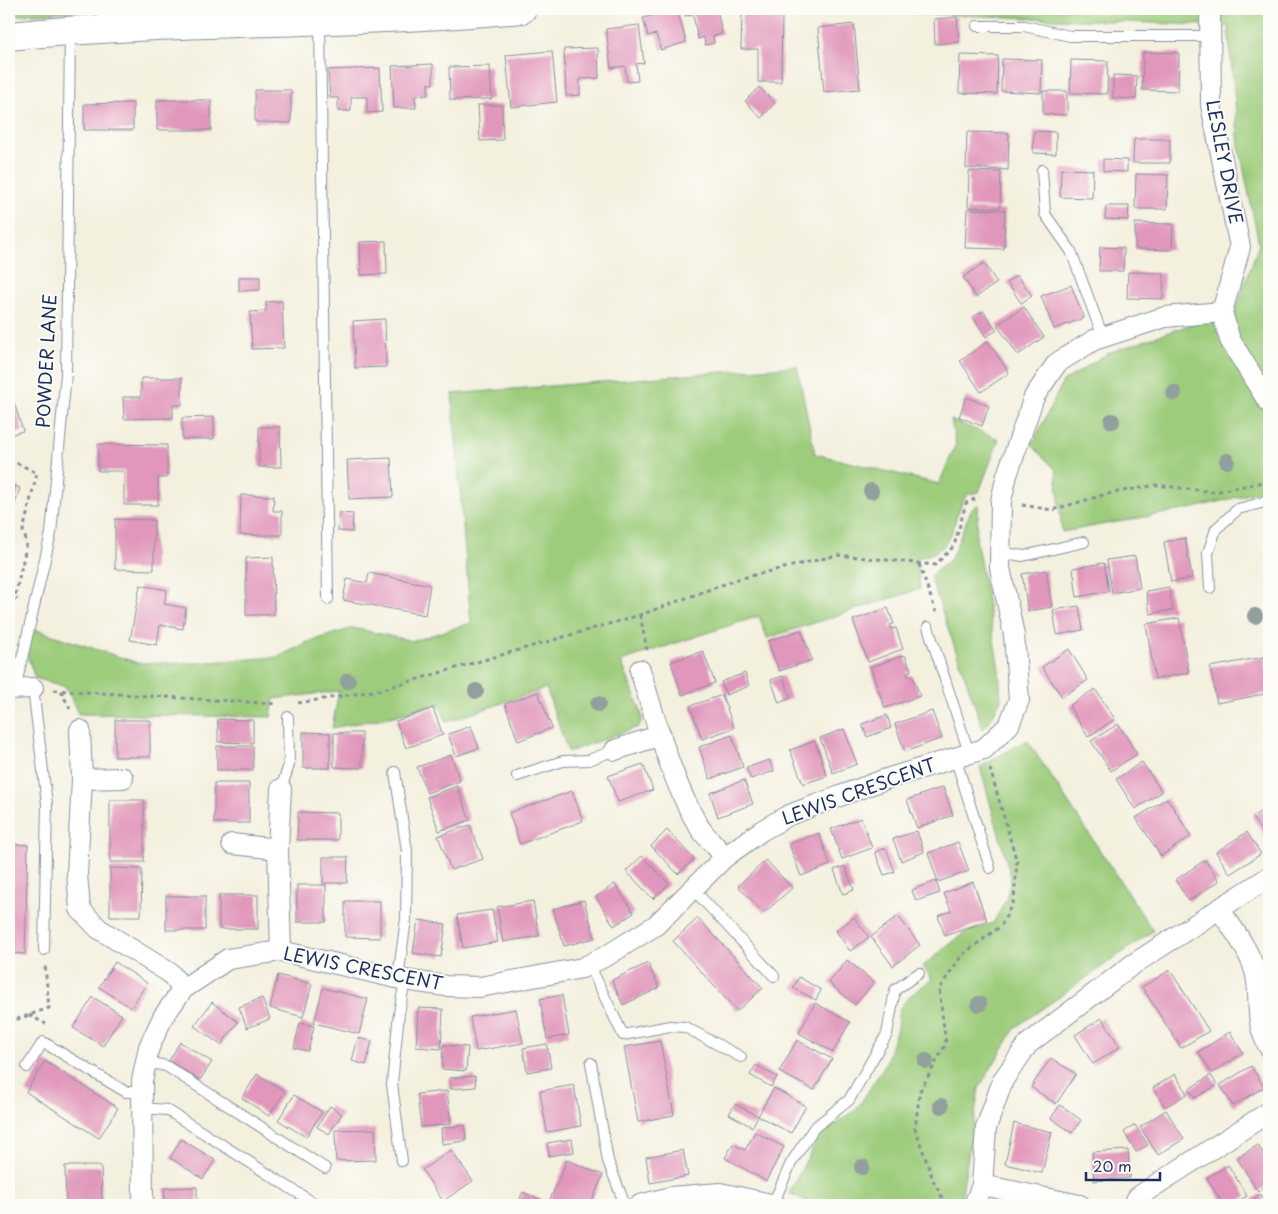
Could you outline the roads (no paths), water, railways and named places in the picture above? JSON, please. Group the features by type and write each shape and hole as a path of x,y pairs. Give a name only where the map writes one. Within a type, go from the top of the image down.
{"street":[{"path":"9,36 70,30 320,22 522,9"},
{"name":"LESLEY DRIVE","path":"1210,9 1211,105 1240,247 1222,312"},
{"path":"1222,312 1230,340 1269,403"},
{"name":"LEWIS CRESCENT","path":"143,1205 142,1100 149,1047 163,1017 183,988 228,959 281,951 401,979 446,986 480,987 582,968 608,955 656,926 725,857 761,831 789,815 883,780 969,753 1009,726 1019,700 1014,634 1000,568 1001,501 1007,475 1034,397 1057,363 1094,340 1166,317 1222,312"},
{"path":"640,670 661,735 684,795 702,831 725,857"},
{"path":"80,730 82,779 77,874 80,910 98,929 170,973 183,988"},
{"path":"615,750 661,735"},
{"path":"82,779 123,778"},
{"path":"281,789 278,849 281,951"},
{"path":"232,844 278,849"},
{"path":"974,1205 982,1185 986,1128 1003,1080 1028,1044 1132,965 1269,877"},
{"path":"1220,910 1245,946 1255,972 1257,1014 1269,1047"},
{"path":"1133,1205 1138,1197 1154,1186 1269,1112"},
{"path":"982,1185 1080,1205"},
{"path":"640,1205 671,1198 720,1193 775,1205"}],"lane":[{"path":"320,22 328,599"},
{"path":"977,26 1024,26 1070,36 1210,36"},
{"name":"POWDER LANE","path":"44,950 47,804 19,689 51,533 66,374 70,30"},
{"path":"1042,170 1045,214 1071,251 1103,337"},
{"path":"1210,588 1208,553 1216,529 1238,509 1269,501"},
{"path":"1000,552 1022,556 1084,542"},
{"path":"928,627 969,753 990,868"},
{"path":"281,789 289,765 288,717"},
{"path":"517,776 563,761 589,760 615,750"},
{"path":"395,772 407,851 406,919 392,1084 402,1161"},
{"path":"693,889 774,976"},
{"path":"589,964 623,1035 670,1026 686,1027 741,1057"},
{"path":"775,1205 791,1163 814,1128 849,1100 887,1034 895,990 919,973"},
{"path":"27,1067 43,1042 126,1092 166,1110 317,1205"},
{"path":"146,1062 166,1066 325,1168"},
{"path":"591,1063 608,1161 625,1205"}]}
